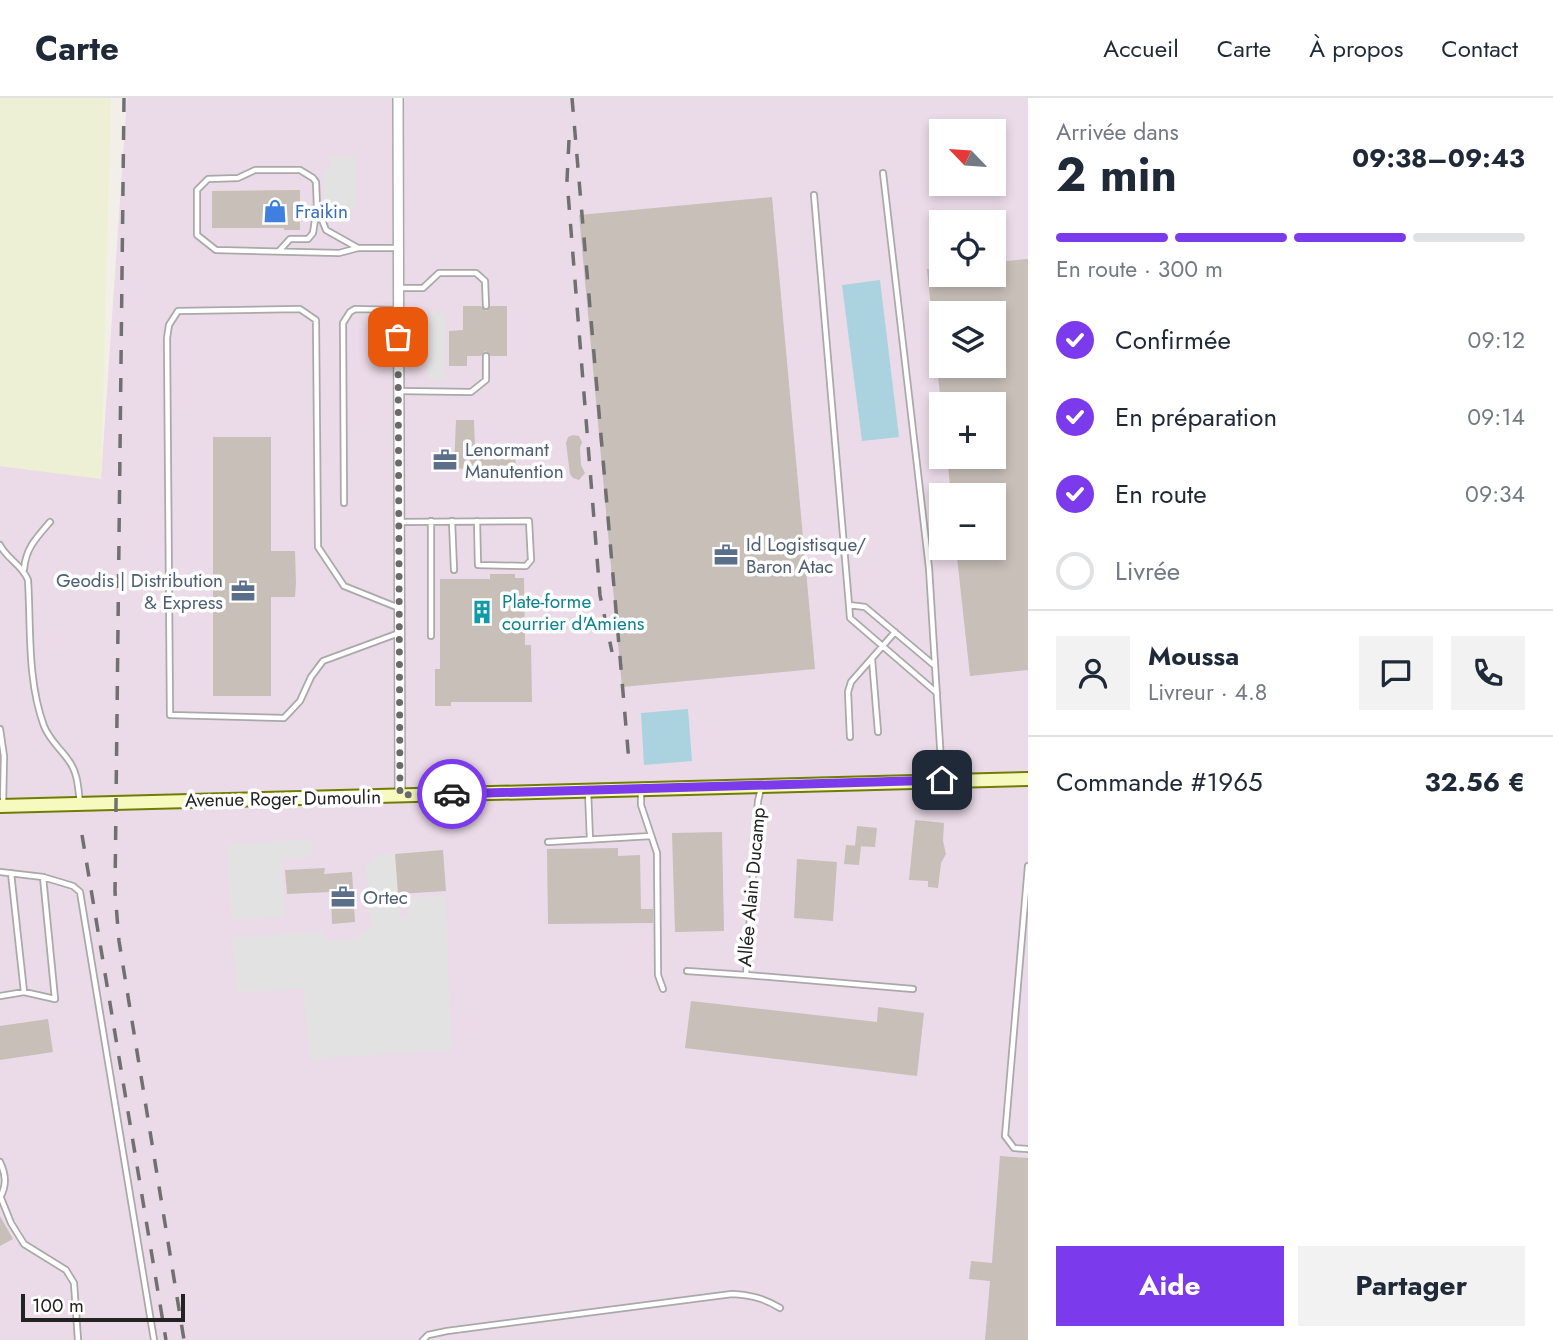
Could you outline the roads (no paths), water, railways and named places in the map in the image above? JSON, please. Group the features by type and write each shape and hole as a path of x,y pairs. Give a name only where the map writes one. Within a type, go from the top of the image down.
{"main road":[{"name":"Avenue Roger Dumoulin","path":"1,806 1028,779"}],"street":[{"path":"398,98 400,795"}],"lane":[{"path":"279,252 289,239 308,239 313,233 317,207 316,183 313,178 300,170 255,170 237,178 208,179 197,190 197,235 216,250 279,252 339,253 358,248 398,248"},
{"path":"883,173 929,568 942,780"},
{"path":"814,195 850,618 937,694"},
{"path":"317,207 326,230 358,248"},
{"path":"398,288 423,288 439,273 476,273 485,281 486,306"},
{"path":"399,608 344,586 318,547 316,320 300,309 178,311 169,325 167,338 170,715 284,718 300,701 311,677 324,661 400,633"},
{"path":"344,503 343,323 355,309 398,310"},
{"path":"399,391 471,392 486,380 486,356"},
{"path":"399,522 431,521 452,521 477,521 529,521 531,560 526,566 478,565 477,521"},
{"path":"431,521 431,636"},
{"path":"452,521 454,570"},
{"path":"50,523 31,544 26,554 24,569 28,580 34,692 50,737 76,772 80,804"},
{"path":"0,545 11,560 24,569"},
{"path":"849,605 865,607 936,667"},
{"path":"850,737 848,692 851,682 895,632"},
{"path":"872,658 878,732"},
{"path":"0,729 4,756 1,806"},
{"name":"Allée Alain Ducamp","path":"687,971 746,975 758,801 762,785"},
{"path":"641,789 641,805 657,853 658,975 663,989"},
{"path":"588,790 590,839"},
{"path":"548,842 651,836"},
{"path":"1028,866 1005,1136 1014,1148 1028,1149"},
{"path":"0,872 43,877 73,886 80,892 154,1340"},
{"path":"11,873 24,992"},
{"path":"0,996 24,992 55,999 43,877"},
{"path":"746,975 913,989"},
{"path":"0,1162 5,1172 6,1187 0,1198 24,1244 66,1270 75,1283 78,1340"},
{"path":"423,1340 428,1335 447,1331 732,1294 750,1294 780,1308"}],"water":[{"path":"880,280 899,437 862,441 842,285"},
{"path":"688,709 692,761 644,765 641,713"}],"railway":[{"path":"124,98 115,892 119,941 184,1340"},
{"path":"572,98 629,762"},
{"path":"569,140 567,180 600,595 612,652"},
{"path":"82,835 166,1340"}],"place":[{"name":"Fraikin","path":"275,211"},
{"name":"Lenormant Manutention","path":"445,460"},
{"name":"Id Logistisque/ Baron Atac","path":"726,555"},
{"name":"Geodis | Distribution & Express","path":"243,591"},
{"name":"Plate-forme courrier d'Amiens","path":"482,612"},
{"name":"Ortec","path":"343,897"}]}
